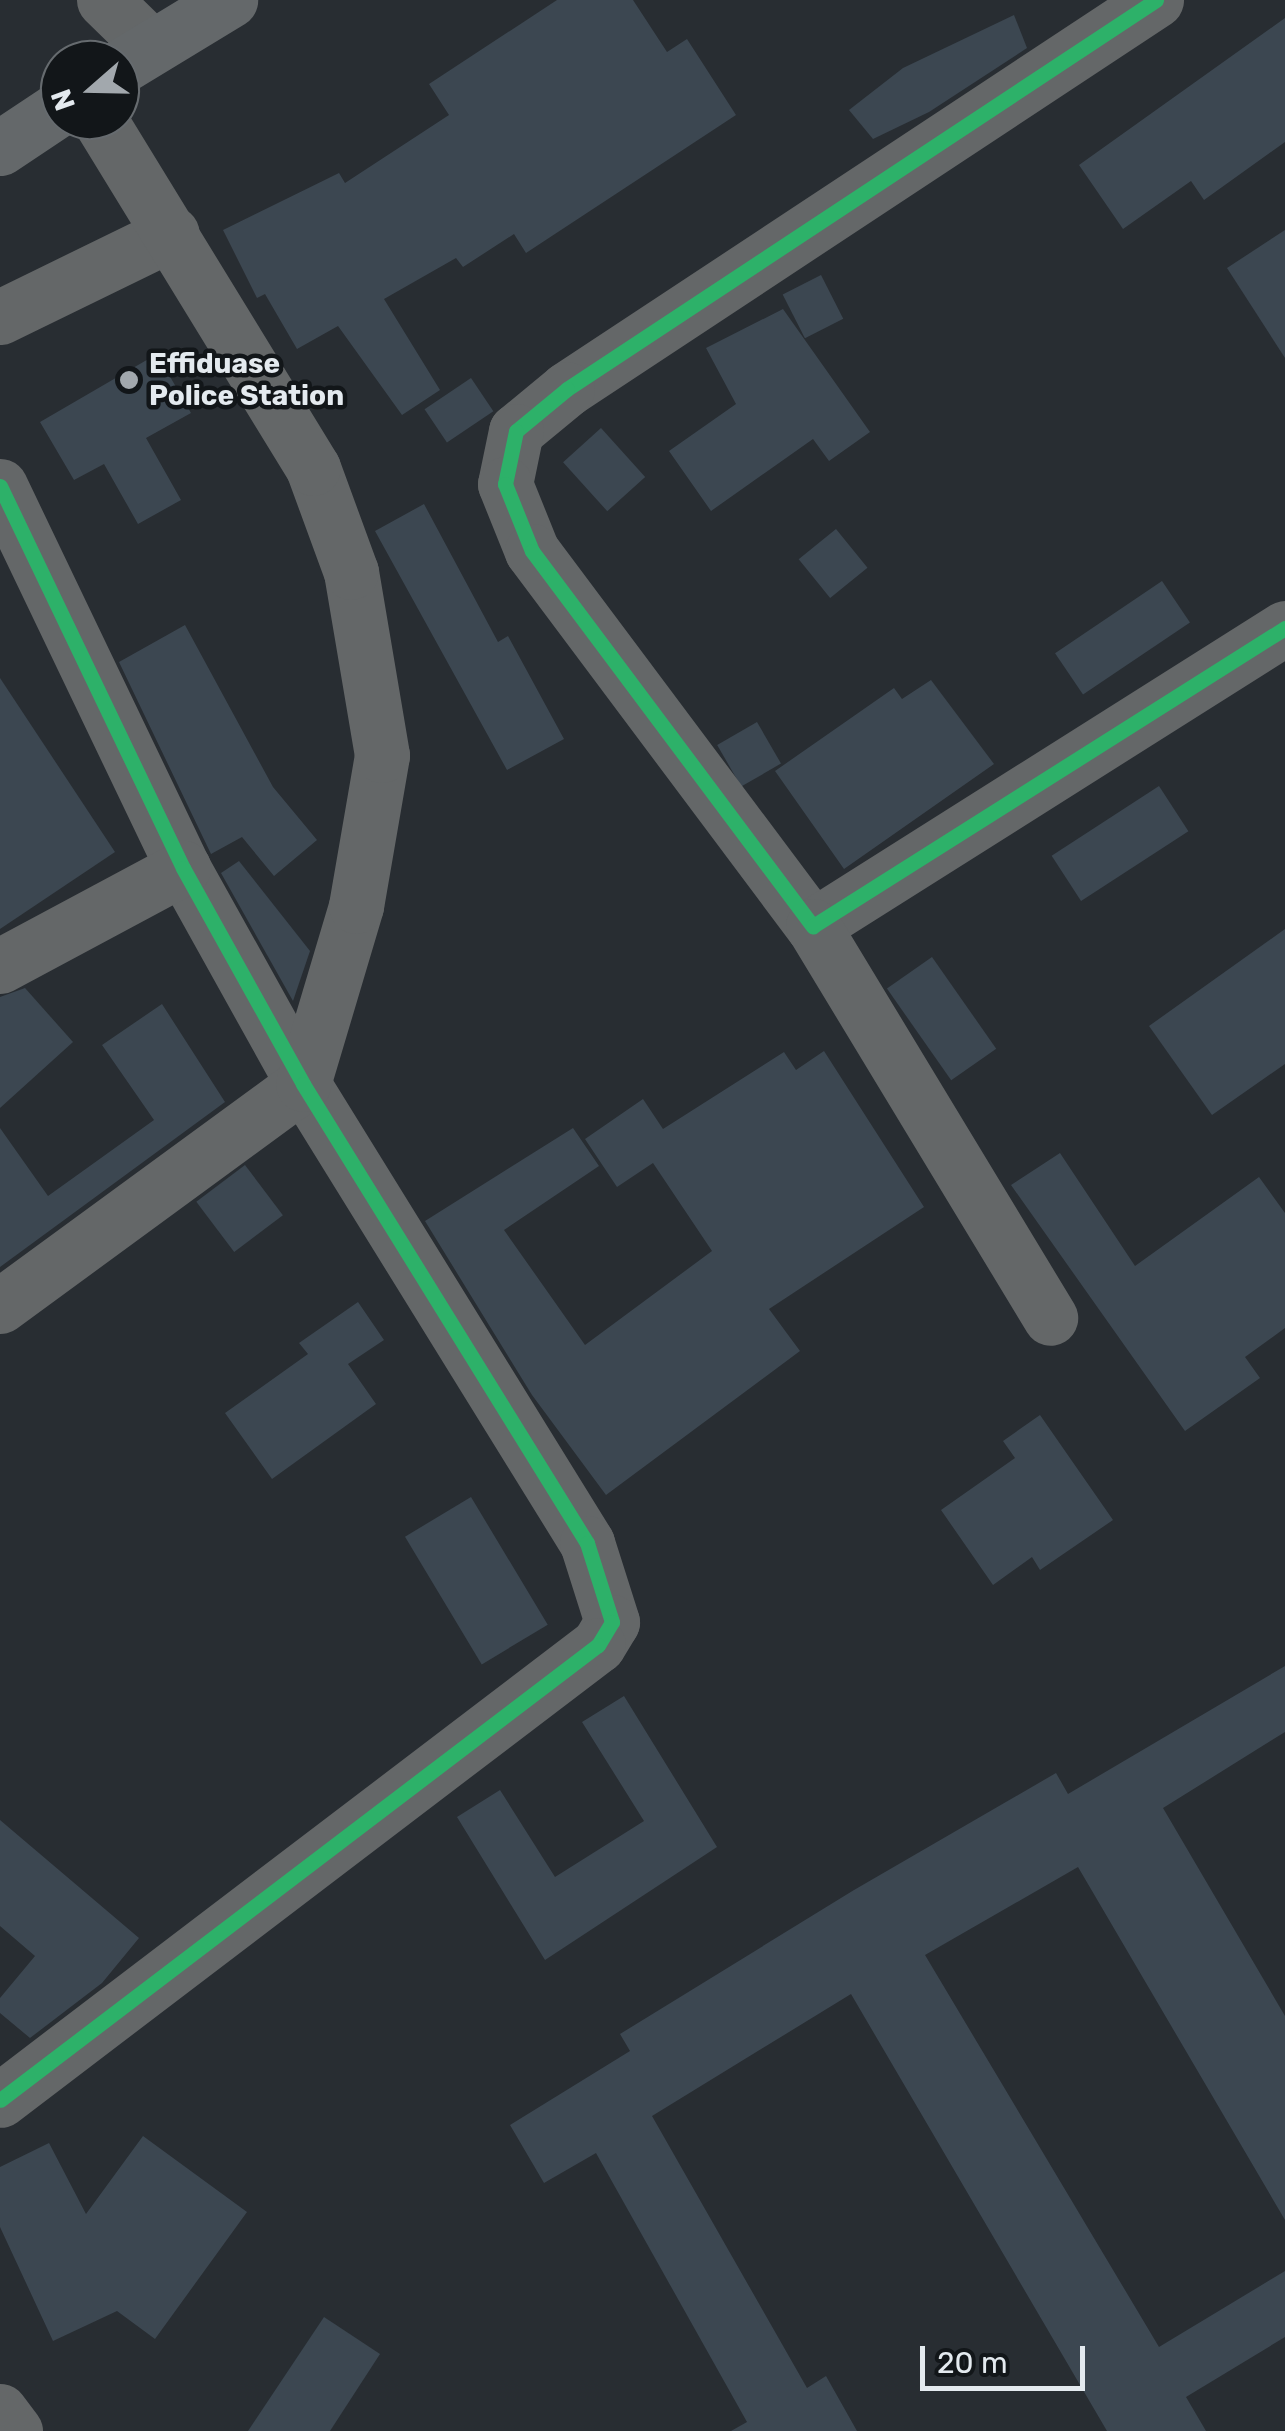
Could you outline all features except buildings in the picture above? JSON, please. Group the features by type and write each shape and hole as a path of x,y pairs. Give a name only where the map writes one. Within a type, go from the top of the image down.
{"main road":[{"path":"140,55 230,0"},
{"path":"0,148 40,121"}],"street":[{"path":"104,0 126,40"},
{"path":"1050,1318 813,926 532,552 505,484 516,431 773,247 1156,0"},
{"path":"0,1306 303,1084 356,906 382,754 376,681 352,572 313,468 113,140"},
{"path":"0,317 172,233"},
{"path":"0,486 183,868 303,1084 587,1543 612,1622 598,1646 0,2100"},
{"path":"813,926 1285,628"},
{"path":"0,966 183,868"},
{"path":"0,2411 15,2431"}],"cycle path":[{"path":"1156,0 567,389 516,431 505,484 532,551 813,926 1285,628"},
{"path":"0,486 183,868 303,1084 587,1543 612,1622 598,1645 0,2100"}],"place":[{"name":"Effiduase Police Station","path":"129,380"}]}
